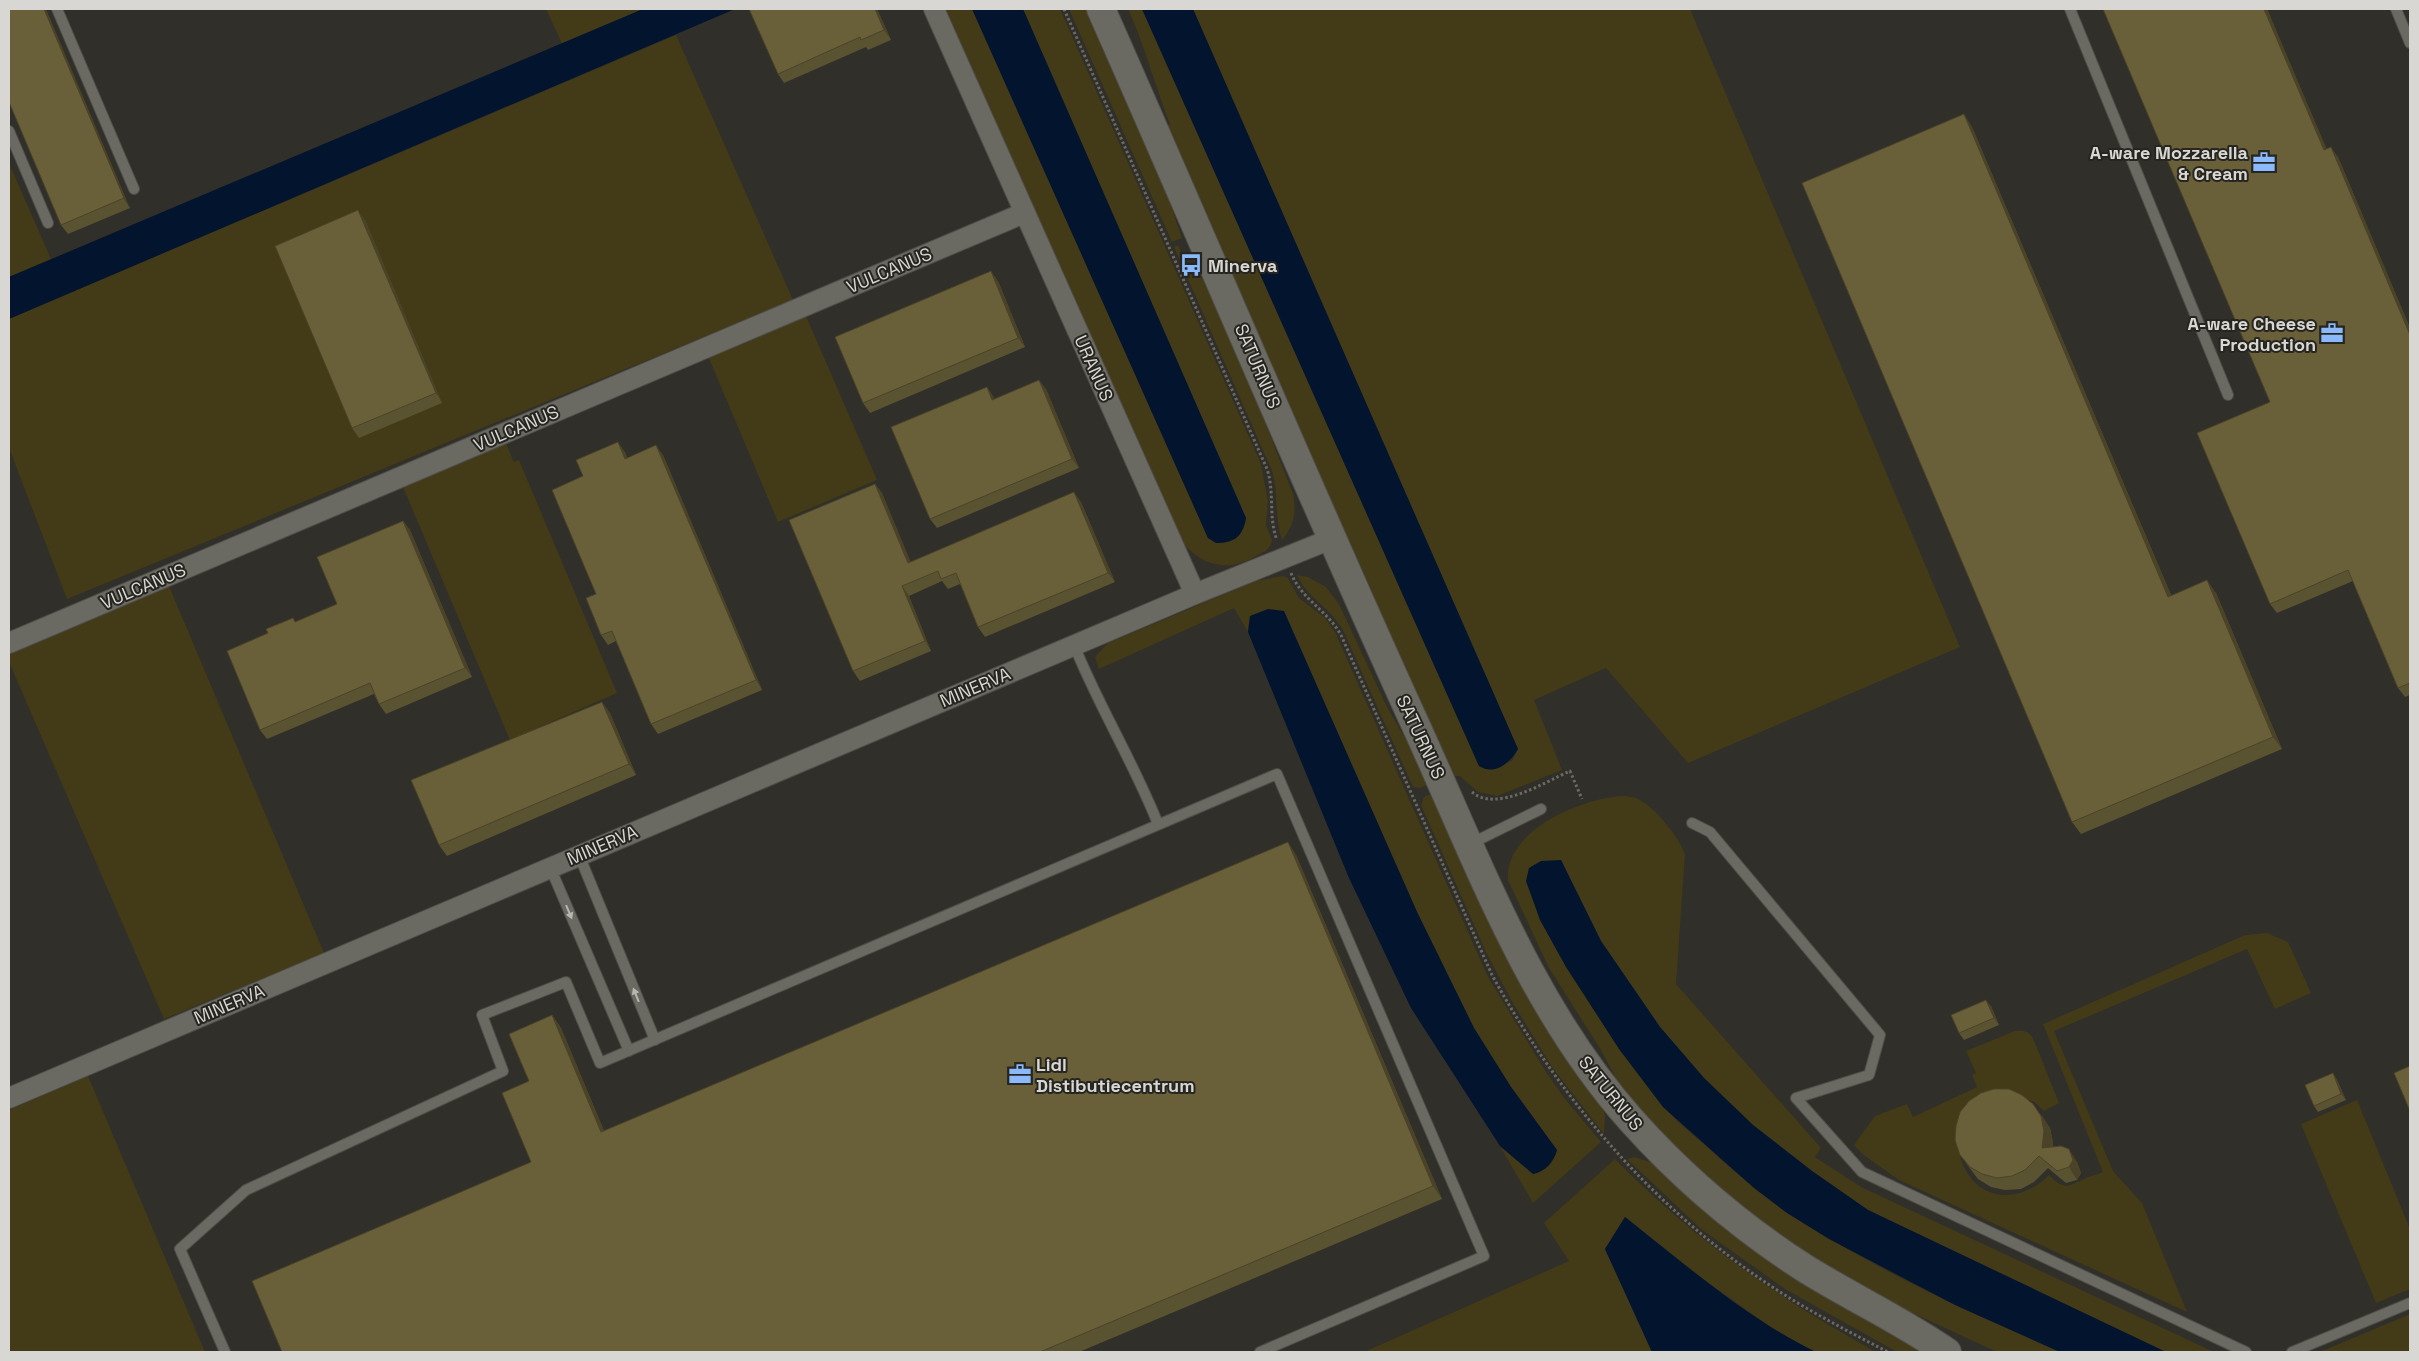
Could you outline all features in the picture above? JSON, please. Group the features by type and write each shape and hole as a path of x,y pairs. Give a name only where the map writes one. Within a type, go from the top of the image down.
{"main road":[{"name":"SATURNUS","path":"1101,9 1256,362 1330,538 1512,939 1564,1032 1596,1080 1634,1124 1701,1190 1770,1245 1811,1272 1916,1330 1968,1352"},
{"name":"SATURNUS","path":"1916,1330 1947,1352"}],"street":[{"name":"URANUS","path":"934,9 1195,594"},
{"name":"VULCANUS","path":"9,643 1024,213"},
{"path":"1195,594 1330,538"},
{"name":"MINERVA","path":"9,1098 1195,594"}],"lane":[{"path":"57,9 134,189"},
{"path":"2070,9 2228,396"},
{"path":"2396,9 2410,43"},
{"path":"9,131 48,223"},
{"path":"1074,645 1085,674 1144,786 1158,824"},
{"path":"224,1352 180,1248 246,1190 503,1072 482,1015 566,982 600,1063 1278,774 1484,1256 1260,1352"},
{"path":"1469,844 1541,809"},
{"path":"1692,823 1710,832 1880,1035 1869,1075 1796,1098 1862,1172 2246,1352"},
{"path":"579,855 655,1040"},
{"path":"550,867 629,1051"},
{"path":"2292,1352 2410,1303"}],"path":[{"path":"1064,9 1267,469 1272,485 1271,523 1278,542"},
{"path":"1468,789 1482,798 1503,799 1570,771 1582,799"}],"shaded area":[{"path":"546,9 643,9 562,44"},
{"path":"946,9 972,9 1208,538 1216,543 1246,518 1023,9 1060,9 1261,464 1268,501 1266,525 1272,540 1269,548 1262,553 1245,562 1234,565 1214,564 1195,554 1178,537"},
{"path":"1069,9 1090,9 1154,156 1182,238 1172,242"},
{"path":"1128,9 1142,9 1479,766 1512,761 1518,749 1193,9 1690,9 1960,647 1688,763 1606,668 1534,700 1562,770 1497,796 1478,792 1460,776 1450,776 1369,585 1165,127 1170,124 1140,37"},
{"path":"676,35 793,300 67,599 9,448 9,319"},
{"path":"9,163 51,259 9,277"},
{"path":"1178,245 1189,271 1195,269 1219,304 1293,494 1294,519 1282,540 1278,523 1272,471 1174,247"},
{"path":"806,316 877,480 778,522 708,356"},
{"path":"506,443 514,462 519,460 617,693 510,740 403,487"},
{"path":"1297,575 1308,577 1326,587 1339,604 1386,705 1431,784 1420,788 1413,787 1343,630 1306,590"},
{"path":"1282,576 1287,577 1299,598 1325,618 1335,632 1488,977 1546,1072 1565,1099 1601,1142 1533,1203 1500,1146 1533,1174 1542,1171 1548,1166 1557,1150 1511,1087 1474,1028 1418,914 1250,616 1248,632 1234,608 1099,669 1095,657 1108,643 1256,581"},
{"path":"169,586 324,953 164,1019 9,662 9,655"},
{"path":"1435,792 1602,1103 1605,1117 1604,1134 1552,1067 1511,1000 1486,952 1421,805 1424,797"},
{"path":"1625,796 1638,799 1653,810 1672,832 1685,854 1676,984 1821,1148 1815,1157 1861,1187 2214,1352 2166,1352 1868,1210 1812,1171 1753,1125 1704,1078 1660,1027 1601,941 1561,860 1526,881 1534,902 1562,958 1584,992 1635,1067 1677,1121 1743,1178 1785,1209 1828,1237 1919,1287 2060,1352 1997,1352 1889,1302 1809,1259 1714,1187 1627,1099 1601,1050 1549,968 1508,880 1510,862 1519,846 1532,832 1568,810 1608,798"},
{"path":"2267,933 2288,942 2311,993 2275,1009 2247,949 2054,1031 2113,1171 2142,1203 2187,1312 1899,1180 1865,1156 1854,1145 1875,1116 1907,1104 1913,1117 1977,1087 1972,1075 1976,1073 1966,1051 2015,1031 2023,1031 2033,1038 2059,1103 2044,1111 2034,1102 2019,1096 1958,1137 1960,1156 1967,1172 1977,1184 1989,1192 2003,1195 2018,1193 2034,1187 2049,1175 2058,1183 2066,1186 2103,1172 2043,1024 2245,935"},
{"path":"88,1076 205,1352 9,1352 9,1110"},
{"path":"2357,1100 2410,1229 2410,1289 2376,1303 2301,1124"},
{"path":"1634,1157 1653,1163 1920,1352 1897,1352 1785,1289 1701,1229 1627,1159"},
{"path":"1615,1159 1675,1215 1738,1265 1805,1311 1876,1352 1816,1352 1783,1336 1700,1277 1625,1217 1605,1249 1652,1352 1364,1352 1569,1261 1544,1223"},
{"path":"2410,1314 2410,1352 2320,1352"}],"water":[{"path":"643,9 735,9 9,319 9,277"},
{"path":"972,9 1023,9 1246,518 1243,530 1233,540 1216,543 1208,538"},
{"path":"1142,9 1193,9 1518,749 1511,759 1496,769 1485,769 1479,766"},
{"path":"1268,609 1284,611 1418,914 1474,1028 1511,1087 1557,1150 1551,1163 1542,1171 1533,1174 1500,1146 1411,1008 1349,878 1248,632 1250,616"},
{"path":"1561,860 1601,941 1660,1027 1704,1078 1753,1125 1812,1171 1868,1210 2166,1352 2060,1352 1955,1305 1829,1239 1787,1213 1754,1188 1663,1107 1619,1049 1566,967 1540,920 1526,881 1529,868 1541,861"},
{"path":"1625,1217 1741,1307 1816,1352 1652,1352 1605,1249"}],"building":[{"path":"9,9 44,9 124,198 61,225 9,102"},
{"path":"749,9 875,9 884,30 861,40 860,37 778,74"},
{"path":"2103,9 2264,9 2324,150 2331,147 2410,335 2410,683 2398,688 2348,570 2270,604 2197,433 2270,402"},
{"path":"1964,114 2168,597 2207,580 2273,737 2072,822 1802,183"},
{"path":"358,210 436,393 352,428 275,246"},
{"path":"991,271 1018,338 863,403 835,337"},
{"path":"1039,380 1072,459 930,519 891,427 987,387 992,400"},
{"path":"618,442 625,459 656,445 756,680 651,724 612,631 601,635 586,598 596,594 552,490 583,476 576,460"},
{"path":"875,484 908,563 1074,492 1108,573 978,627 956,573 941,579 938,571 902,586 925,641 853,671 789,520"},
{"path":"403,521 465,668 379,704 370,683 260,730 227,651 268,633 266,629 293,618 295,622 337,604 317,557"},
{"path":"602,702 629,764 439,845 411,780"},
{"path":"1288,842 1433,1186 1040,1352 282,1352 252,1281 531,1162 502,1093 529,1081 509,1034 552,1015 601,1132"},
{"path":"1986,1000 1994,1018 1959,1033 1951,1015"},
{"path":"2410,1066 2410,1111 2394,1073"},
{"path":"2333,1073 2341,1094 2314,1106 2305,1085"},
{"path":"1994,1089 2009,1089 2022,1095 2033,1104 2041,1116 2044,1131 2042,1148 2061,1146 2069,1149 2073,1160 2069,1167 2057,1171 2039,1156 2025,1170 2012,1176 1997,1178 1982,1174 1970,1167 1960,1155 1955,1140 1960,1112 1969,1101 1981,1093"}],"place":[{"name":"A-ware Mozzarella & Cream","path":"2264,162"},
{"name":"Minerva","path":"1191,265"},
{"name":"A-ware Cheese Production","path":"2332,333"},
{"name":"Lidl Distibutiecentrum","path":"1020,1074"}]}
